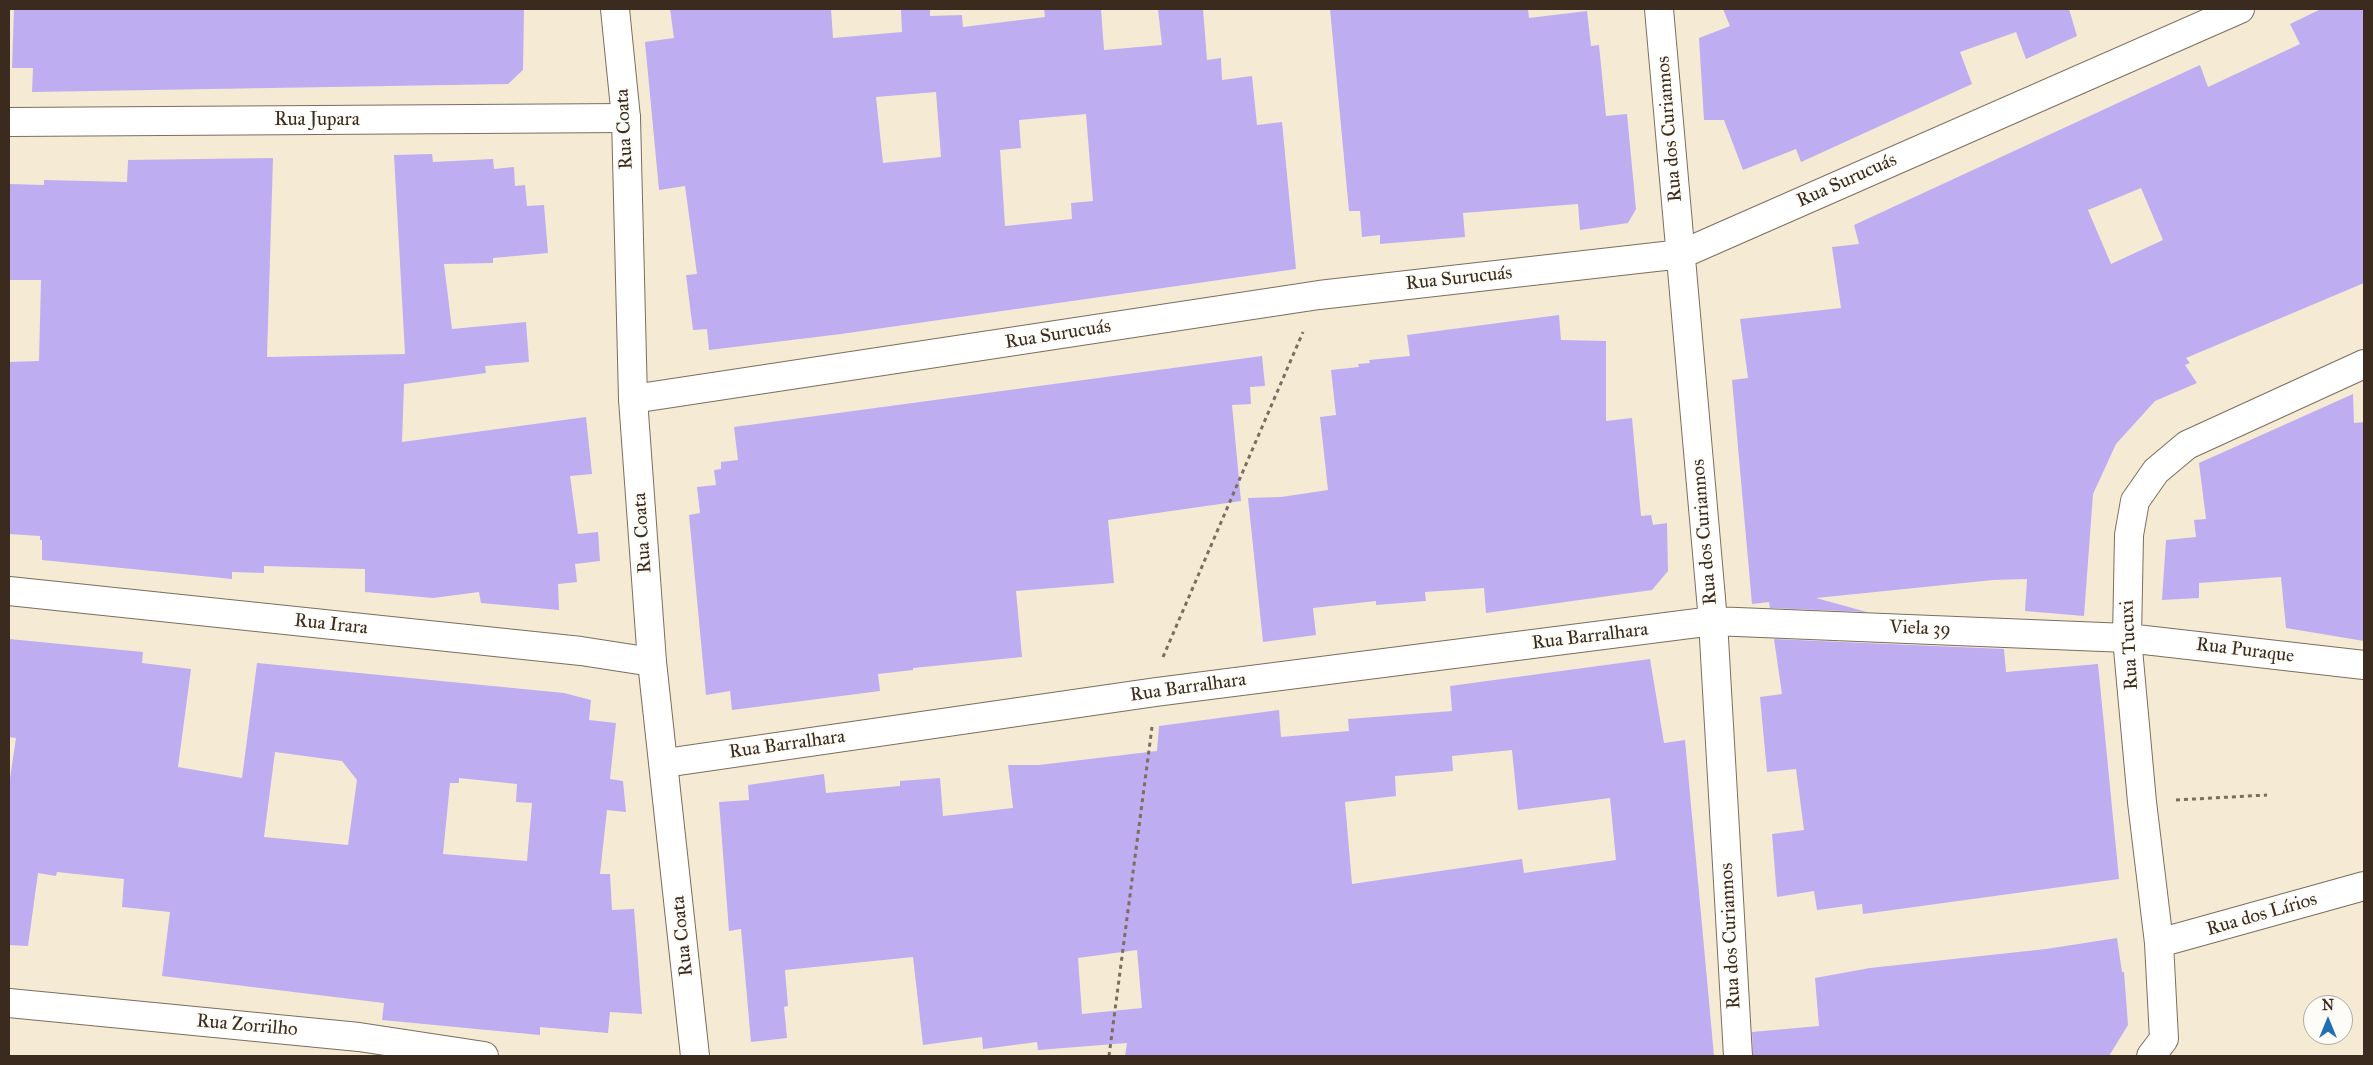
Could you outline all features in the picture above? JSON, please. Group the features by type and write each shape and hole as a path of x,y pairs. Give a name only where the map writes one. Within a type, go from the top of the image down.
{"street":[{"name":"Rua Coata","path":"615,9 626,118 633,399 652,662 665,763 695,1056"},
{"name":"Rua dos Curiannos","path":"1659,9 1713,621 1738,1056"},
{"name":"Rua Surucuás","path":"633,399 1319,295 1682,254 2240,9"},
{"name":"Rua Jupara","path":"9,122 626,118"},
{"name":"Rua Tucuxi","path":"2164,1050 2159,943 2142,802 2127,638 2129,535 2135,501 2156,471 2187,445 2364,364"},
{"name":"Rua Irara","path":"9,591 571,650 652,662"},
{"name":"Viela 39","path":"1713,621 2127,638"},
{"name":"Rua Barralhara","path":"665,763 1156,692 1713,621"},
{"name":"Rua Puraque","path":"2127,638 2364,665"},
{"name":"Rua dos Lírios","path":"2159,943 2364,886"},
{"name":"Rua Zorrilho","path":"9,1003 359,1036 484,1056"}],"path":[{"path":"2142,802 2267,795"}],"building":[{"path":"14,9 524,9 523,70 508,84 32,92 33,68 12,68"},
{"path":"670,9 831,9 833,38 902,32 901,9 930,9 930,16 962,15 963,27 1045,17 1044,9 1101,9 1104,50 1162,45 1158,9 1203,9 1207,60 1221,58 1222,80 1252,76 1257,125 1282,122 1296,269 841,334 709,350 707,329 693,330 686,275 697,274 685,186 659,190 645,42 674,38","holes":["936,92 941,157 883,163 876,97","1086,114 1093,201 1071,203 1072,219 1005,226 1000,150 1021,148 1019,120"]},
{"path":"1330,9 1528,9 1529,18 1587,11 1591,46 1599,45 1606,116 1627,114 1636,209 1628,223 1580,230 1578,204 1463,213 1465,237 1380,244 1380,235 1362,237 1360,211 1349,211"},
{"path":"1723,9 2069,9 2077,36 2026,59 2016,32 1960,52 1972,84 1801,162 1796,149 1743,170 1724,120 1704,120 1699,38 1730,26"},
{"path":"2321,9 2364,9 2364,283 2186,358 2190,363 2185,365 2197,383 2155,401 2116,444 2093,494 2084,616 2025,611 2027,579 1993,580 1816,598 1867,612 1770,608 1769,602 1752,604 1732,380 1748,378 1740,319 1841,308 1832,247 1859,244 1854,225 2200,65 2208,87 2300,44 2290,24","holes":["2141,188 2163,240 2111,264 2088,210"]},
{"path":"432,154 433,162 493,159 494,169 514,167 515,186 525,185 527,206 544,205 548,253 493,258 493,263 444,264 452,329 526,322 529,362 485,366 486,373 404,384 402,442 586,417 592,474 570,476 578,534 598,532 600,561 575,564 577,582 558,584 559,610 481,603 479,592 433,598 365,592 365,569 264,566 264,573 232,572 232,579 42,560 42,540 40,540 40,536 9,534 9,362 39,361 41,280 9,280 9,184 44,185 44,180 127,182 128,160 273,158 267,357 405,354 394,155"},
{"path":"1559,315 1561,340 1606,341 1606,421 1632,418 1641,516 1651,515 1653,525 1667,523 1668,571 1652,590 1486,613 1484,588 1425,592 1426,601 1376,605 1376,601 1313,608 1316,635 1263,642 1248,498 1281,497 1328,490 1320,417 1336,415 1331,370 1359,367 1358,364 1370,363 1369,360 1410,356 1407,335"},
{"path":"1262,356 1265,386 1250,387 1251,404 1232,405 1241,501 1108,520 1114,583 1016,591 1022,657 913,668 913,670 878,674 880,691 732,710 730,691 706,695 689,515 700,513 697,487 716,485 714,470 721,469 721,462 738,460 734,427"},
{"path":"2353,394 2354,423 2364,422 2364,641 2286,628 2281,577 2199,583 2199,598 2162,600 2166,540 2196,537 2194,520 2206,519 2199,463"},
{"path":"9,639 143,652 142,663 191,669 178,767 242,778 257,663 564,693 591,700 589,720 616,723 610,779 623,781 626,812 607,810 600,874 610,874 612,910 634,909 642,1014 610,1012 608,1033 540,1027 540,1035 382,1020 384,1003 162,976 170,912 122,907 124,879 57,872 56,876 38,873 28,946 9,945 9,785 16,738 9,737","holes":["275,752 342,761 357,780 348,845 264,837","459,778 517,784 516,802 532,803 527,861 443,854 450,783 459,783"]},
{"path":"1774,639 2004,649 2006,672 2098,664 2119,879 1863,914 1862,904 1817,910 1814,891 1777,897 1772,834 1804,830 1796,769 1767,772 1760,697 1782,694"},
{"path":"1650,659 1664,743 1685,740 1714,1056 1125,1056 1127,1043 1038,1050 1037,1042 983,1049 982,1037 923,1045 913,957 785,970 788,1006 784,1007 787,1038 751,1042 741,929 729,931 719,802 749,800 748,785 824,774 826,793 900,786 900,781 940,778 943,816 1013,808 1008,765 1039,765 1157,751 1159,726 1279,710 1281,737 1349,731 1348,719 1452,711 1450,686","holes":["1512,750 1518,810 1610,798 1616,860 1524,873 1522,859 1352,884 1345,802 1396,796 1395,776 1453,771 1452,756","1137,950 1142,1008 1082,1014 1078,958"]},
{"path":"2117,938 2122,972 2124,972 2128,1025 2109,1056 1753,1056 1752,1032 1819,1026 1815,978 1870,968 2046,949"}]}
